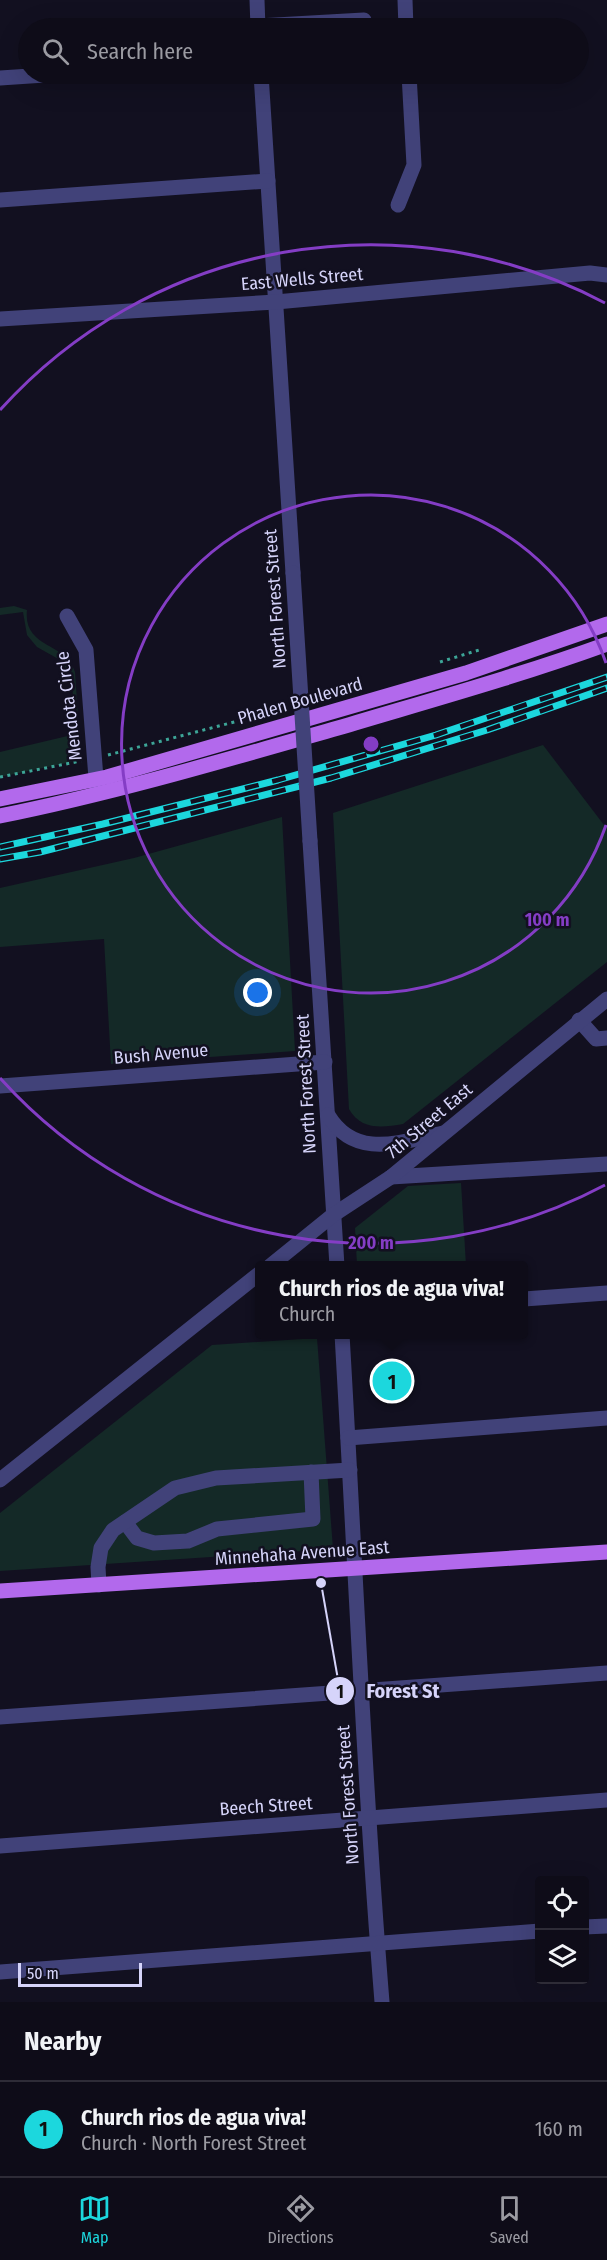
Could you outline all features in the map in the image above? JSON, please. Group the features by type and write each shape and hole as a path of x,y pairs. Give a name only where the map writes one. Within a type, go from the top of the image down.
{"main road":[{"name":"Phalen Boulevard","path":"0,799 97,779 466,673 607,624"},
{"name":"Phalen Boulevard","path":"0,816 98,795 454,694 607,644"},
{"name":"Minnehaha Avenue East","path":"0,1591 607,1552"}],"street":[{"path":"256,0 257,18"},
{"path":"405,0 406,18"},
{"path":"0,78 18,77"},
{"name":"North Forest Street","path":"262,84 337,1261"},
{"path":"398,205 414,165 410,84"},
{"path":"0,200 268,180"},
{"name":"East Wells Street","path":"0,319 276,302 590,273 607,275"},
{"name":"Mendota Circle","path":"67,616 86,650 98,795"},
{"name":"7th Street East","path":"276,1261 333,1215 392,1176 607,999"},
{"path":"579,1020 596,1039 607,1038"},
{"name":"Bush Avenue","path":"0,1086 325,1062"},
{"path":"328,1114 334,1125 344,1135 364,1143 382,1145 446,1132"},
{"path":"392,1176 607,1164"},
{"path":"0,1480 255,1277"},
{"path":"528,1299 607,1293"},
{"name":"North Forest Street","path":"342,1339 356,1550 354,1569 361,1691 382,2002"},
{"path":"348,1438 607,1418"},
{"path":"99,1585 98,1567 101,1548 113,1530 176,1488 216,1479 351,1470"},
{"path":"125,1522 137,1538 154,1542 188,1541 217,1529 313,1520 311,1472"},
{"path":"0,1717 607,1673"},
{"name":"Beech Street","path":"0,1846 607,1800"},
{"path":"589,1927 607,1926"},
{"path":"0,1972 535,1930"}],"green space":[{"path":"14,606 27,610 31,632 63,655 75,672 81,760 0,777 0,752 76,734 72,684 62,661 37,647 27,635 23,612 0,615 0,608"},
{"path":"543,745 607,829 607,962 403,1124 379,1127 359,1121 349,1109 333,813"},
{"path":"282,817 295,1051 111,1064 104,939 0,947 0,888 134,858"},
{"path":"461,1183 466,1261 357,1261 355,1228 408,1186"},
{"path":"317,1339 333,1549 0,1571 0,1513 212,1345"}],"railway":[{"path":"0,847 278,780 436,735 607,677"},
{"path":"0,859 40,852 331,778 487,730 607,688"}],"place":[{"name":"Church rios de agua viva!","path":"392,1381"},
{"name":"Forest St","path":"321,1583"}]}
